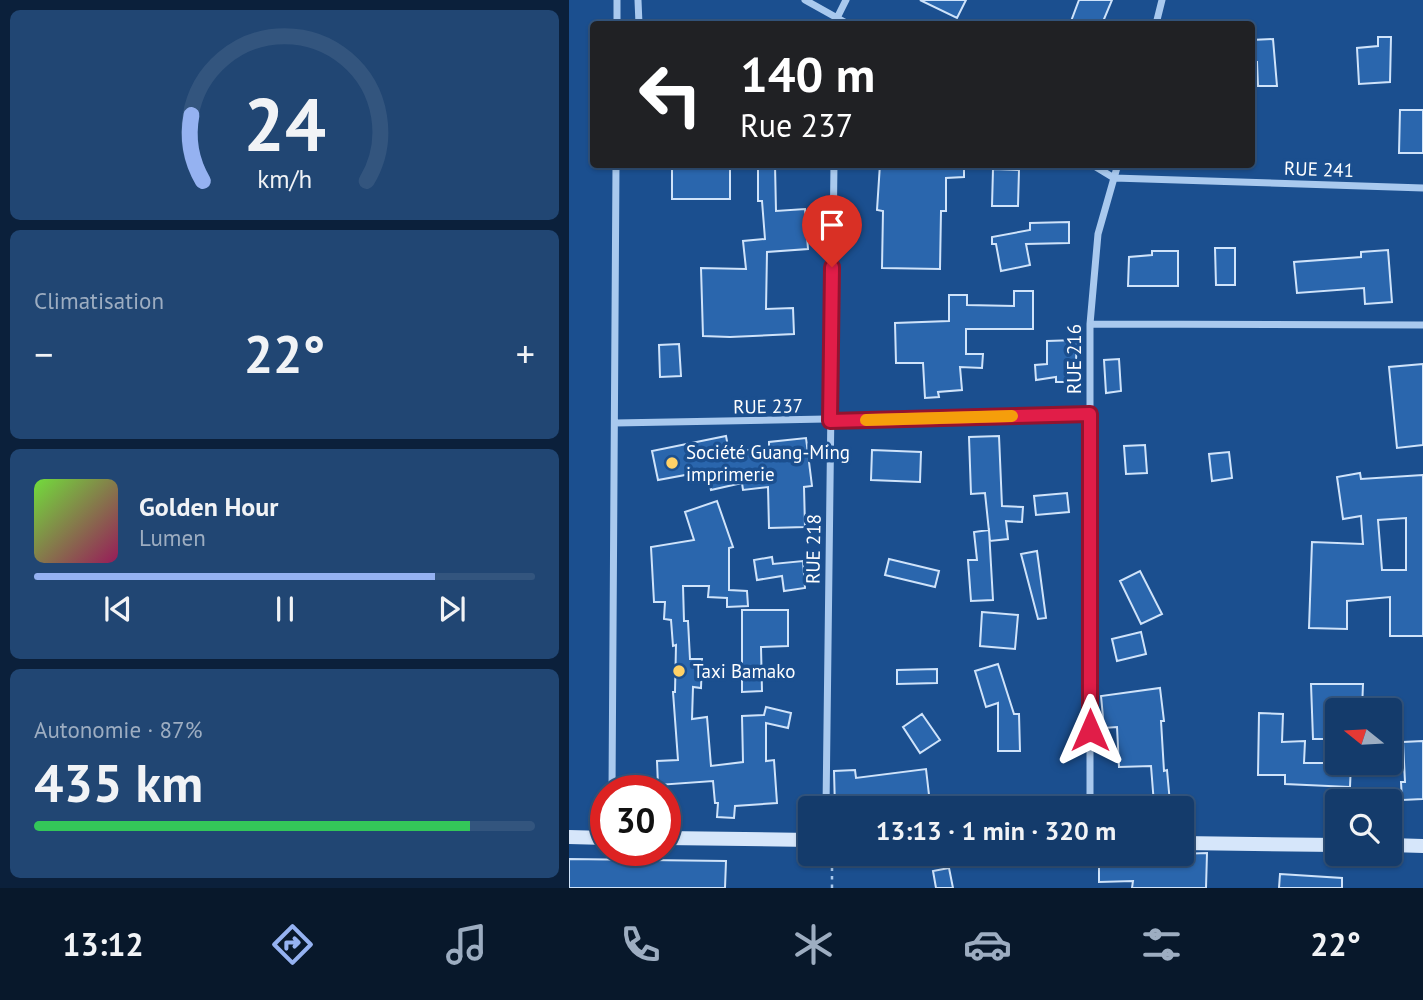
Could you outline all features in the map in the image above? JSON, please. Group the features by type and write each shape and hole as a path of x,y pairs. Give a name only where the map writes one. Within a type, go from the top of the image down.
{"street":[{"path":"617,0 617,21"},
{"path":"638,0 639,21"},
{"path":"805,0 837,21 846,0"},
{"path":"1157,21 1162,0"},
{"path":"612,775 616,168"},
{"name":"RUE 218","path":"826,796 834,168"},
{"name":"RUE 241","path":"1098,168 1114,178 1423,188"},
{"name":"RUE 216","path":"1090,796 1090,324 1098,233 1117,168"},
{"path":"1090,324 1423,325"},
{"name":"RUE 237","path":"615,423 1090,414"},
{"path":"569,837 590,838"},
{"path":"681,838 798,840"},
{"path":"1194,843 1325,845"},
{"path":"1402,845 1423,846"}],"path":[{"path":"832,866 832,888"}],"building":[{"path":"920,0 966,0 957,18"},
{"path":"1079,0 1112,0 1103,21 1071,21"},
{"path":"1378,37 1391,37 1390,82 1359,84 1357,48 1378,46"},
{"path":"1273,39 1277,86 1258,86 1255,40"},
{"path":"1400,110 1423,110 1423,153 1399,153"},
{"path":"672,168 730,168 730,199 672,199"},
{"path":"758,168 775,168 776,211 805,209 808,249 767,252 766,309 793,308 794,334 703,336 701,268 746,269 743,241 765,239 762,201 758,201"},
{"path":"880,168 964,168 964,177 946,178 946,211 941,211 940,269 882,268 883,211 877,210"},
{"path":"993,169 1019,170 1018,206 992,206"},
{"path":"1069,222 1069,243 1026,244 1030,265 1001,271 992,237 1030,230 1030,223"},
{"path":"1215,248 1235,248 1235,285 1216,285"},
{"path":"1388,250 1392,302 1365,304 1364,288 1297,293 1294,262 1361,257 1361,252"},
{"path":"1152,251 1178,251 1178,286 1128,286 1129,257 1152,255"},
{"path":"1014,291 1033,291 1033,329 966,329 966,354 983,354 982,368 960,367 962,390 938,392 939,397 925,398 923,363 896,363 895,323 949,321 949,295 967,295 967,305 1014,306"},
{"path":"1077,340 1075,382 1056,382 1056,377 1036,380 1035,365 1047,364 1047,341"},
{"path":"679,344 681,376 660,377 659,345"},
{"path":"1119,359 1121,391 1106,393 1104,360"},
{"path":"1423,364 1423,445 1397,448 1389,367"},
{"path":"726,436 729,452 769,448 769,442 806,438 812,486 804,487 805,527 769,528 768,487 743,490 742,483 711,490 707,471 658,480 652,451"},
{"path":"999,436 1002,506 1023,507 1022,522 1006,521 1008,539 990,541 985,493 971,494 969,437"},
{"path":"1145,445 1147,473 1126,474 1124,446"},
{"path":"872,450 921,452 920,482 871,480"},
{"path":"1229,452 1232,478 1212,481 1209,454"},
{"path":"1360,473 1361,479 1423,475 1423,636 1390,636 1390,597 1347,601 1347,629 1309,628 1312,542 1363,544 1361,516 1343,519 1337,477","holes":["1406,518 1406,570 1382,570 1378,520"]},
{"path":"1067,493 1069,512 1036,515 1034,496"},
{"path":"717,501 733,547 729,548 729,590 747,591 748,606 727,607 727,598 708,597 709,586 683,586 684,621 688,621 690,659 702,659 701,688 693,687 692,719 707,717 711,766 743,762 742,716 764,715 766,707 791,713 788,728 766,723 766,761 774,760 777,803 735,806 734,818 717,817 718,803 715,803 713,781 681,783 681,775 658,775 657,761 678,760 673,692 676,645 673,646 671,620 664,619 665,602 654,602 651,547 694,540 685,512"},
{"path":"989,530 993,600 971,601 968,560 977,560 974,532"},
{"path":"1037,551 1046,618 1038,619 1021,554"},
{"path":"772,557 773,564 803,561 805,588 784,591 782,576 757,580 754,560"},
{"path":"889,559 939,571 935,587 885,575"},
{"path":"1140,571 1162,614 1141,624 1120,581"},
{"path":"742,610 788,610 788,646 761,647 762,691 742,692"},
{"path":"982,612 1018,615 1015,649 980,646"},
{"path":"1141,632 1146,654 1117,661 1112,639"},
{"path":"998,664 1014,714 1019,714 1020,751 998,751 998,703 986,707 975,671"},
{"path":"937,669 937,683 897,684 897,670"},
{"path":"1311,684 1363,684 1362,698 1325,698 1325,739 1313,739"},
{"path":"1160,688 1164,721 1161,721 1164,771 1167,770 1169,796 1153,796 1151,766 1119,767 1117,727 1104,728 1101,696"},
{"path":"1259,713 1283,714 1282,742 1305,741 1304,763 1325,763 1325,775 1350,775 1350,787 1285,784 1285,775 1258,775"},
{"path":"922,714 940,740 920,753 903,727"},
{"path":"1423,741 1423,799 1402,800 1401,782 1405,782 1403,742"},
{"path":"926,769 929,795 835,796 834,771 855,770 856,778"},
{"path":"1194,853 1207,853 1206,888 1132,888 1133,881 1099,882 1099,866 1194,866"},
{"path":"569,859 590,859 590,866 681,866 681,860 726,861 725,888 569,888"},
{"path":"949,868 953,888 936,888 933,871"},
{"path":"1280,874 1342,878 1342,888 1279,888"}],"slow traffic":[{"path":"866,420 1012,416"}],"place":[{"name":"Société Guang-Ming imprimerie","path":"672,463"},
{"name":"Taxi Bamako","path":"679,671"}],"route":[{"path":"832,267 830,421 1090,414 1090,730"}]}
